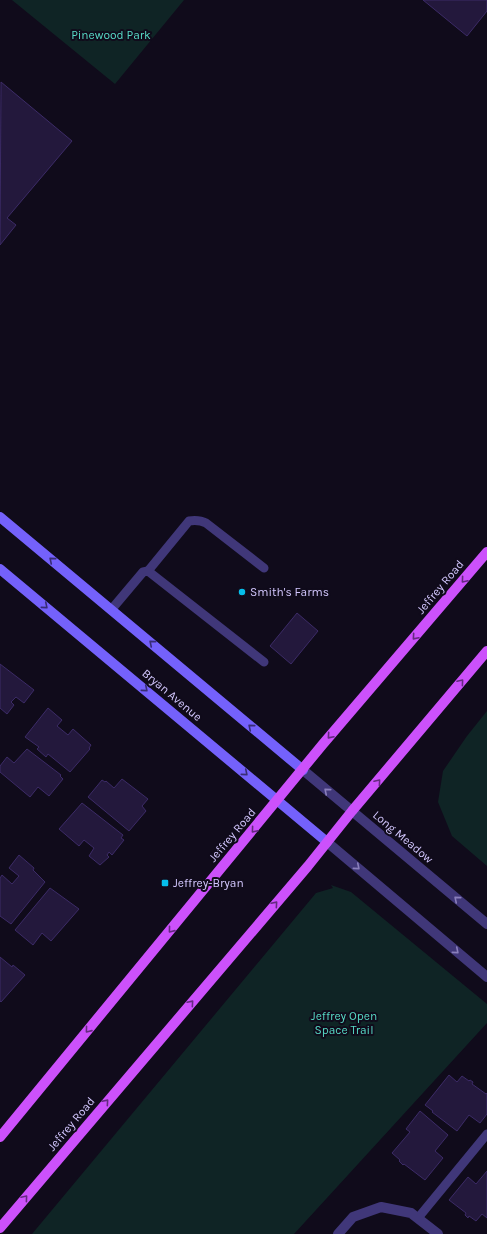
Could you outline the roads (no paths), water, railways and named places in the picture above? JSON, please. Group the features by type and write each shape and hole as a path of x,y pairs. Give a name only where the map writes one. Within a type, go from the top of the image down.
{"main road":[{"path":"0,516 303,770"},
{"name":"Jeffrey Road","path":"0,1137 323,744 487,552"},
{"name":"Bryan Avenue","path":"0,569 327,842"},
{"name":"Jeffrey Road","path":"0,1228 352,811 374,787 487,651"}],"street":[{"name":"Long Meadow","path":"303,770 487,924"},
{"path":"327,842 487,977"},
{"path":"338,1234 352,1217 381,1207 411,1213 438,1234"}],"lane":[{"path":"111,610 143,572 148,571 189,521 200,520 206,523 264,568"},
{"path":"148,571 264,662"},
{"path":"418,1218 487,1134"}],"place":[{"name":"Smith's Farms","path":"242,592"},
{"name":"Jeffrey-Bryan","path":"165,883"}],"park label":[{"name":"Pinewood Park","path":"111,35"},
{"name":"Jeffrey Open Space Trail","path":"344,1023"}]}
